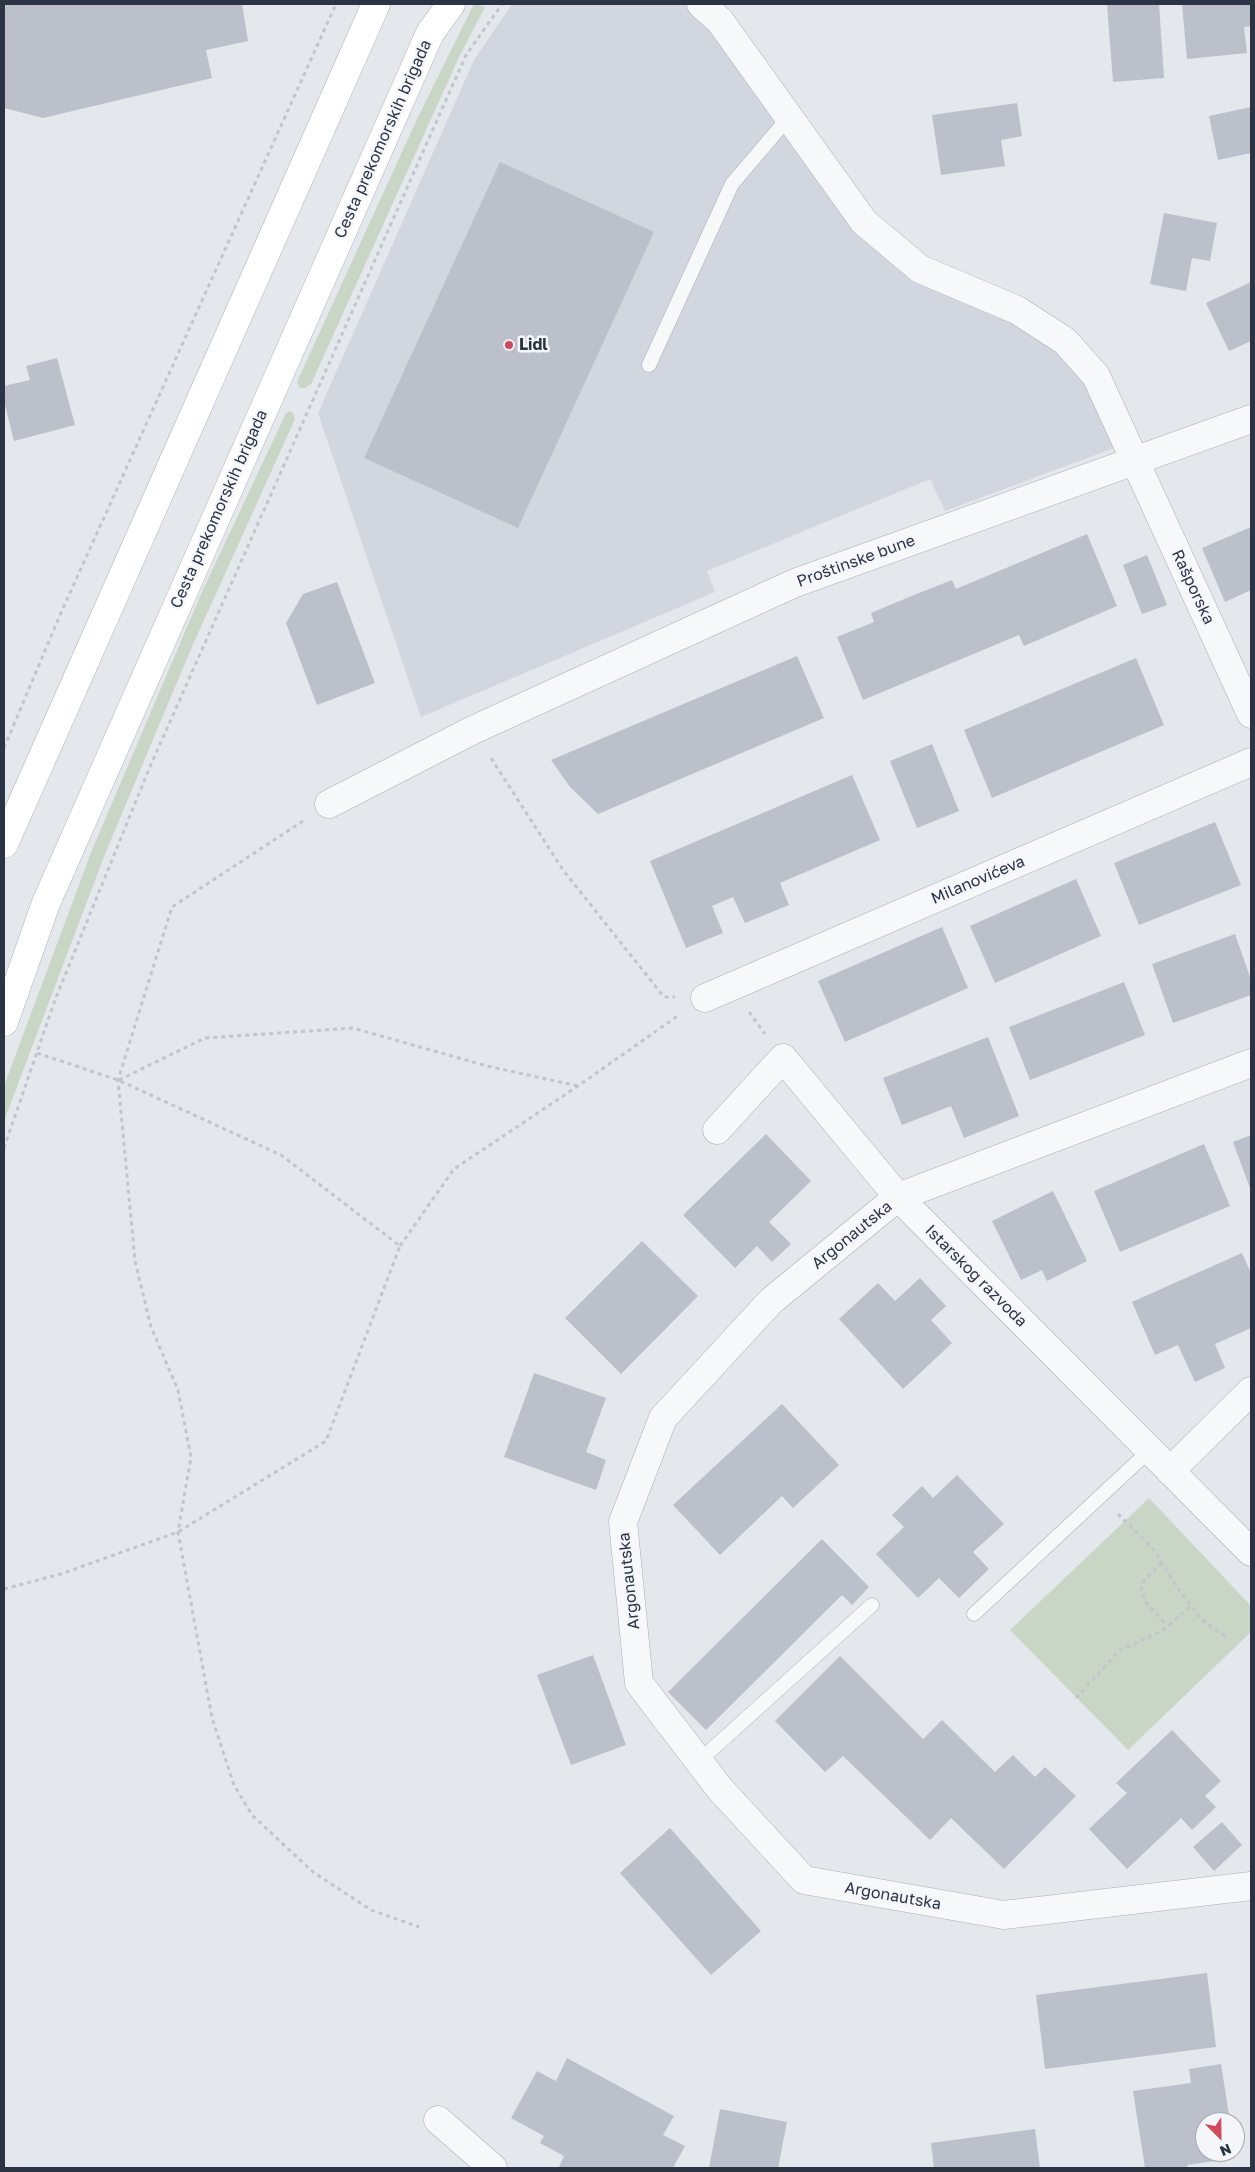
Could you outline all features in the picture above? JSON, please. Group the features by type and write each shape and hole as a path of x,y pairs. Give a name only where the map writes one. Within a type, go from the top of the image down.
{"main road":[{"path":"4,844 376,4"},
{"name":"Cesta prekomorskih brigada","path":"4,1022 46,903 430,33 451,4"}],"street":[{"name":"Rašporska","path":"711,10 864,222 920,269 1016,310 1065,342 1096,376 1251,714"},
{"name":"Proštinske bune","path":"328,804 473,730 795,582 1251,419"},
{"name":"Milanovićeva","path":"705,998 1251,762"},
{"path":"717,1130 783,1058"},
{"name":"Istarskog razvoda","path":"783,1058 898,1197 1251,1552"},
{"name":"Argonautska","path":"1251,1063 898,1197 772,1301 663,1418 623,1522 639,1683 720,1789 804,1880 1004,1915 1251,1886"},
{"path":"1170,1471 1251,1391"},
{"path":"438,2120 493,2168"}],"lane":[{"path":"649,365 732,184 789,117"},
{"path":"974,1614 1150,1451"},
{"path":"698,1761 872,1605"}],"path":[{"path":"4,748 60,614 336,4"},
{"path":"4,1148 55,1000 149,769 348,316 466,55 502,4"},
{"path":"473,730 563,870 664,997 705,998"},
{"path":"328,804 172,907 118,1080 135,1261 151,1327 178,1390 191,1457 178,1532 212,1718 234,1785 252,1815 313,1872 371,1910 419,1927"},
{"path":"730,986 783,1058"},
{"path":"4,1589 61,1574 178,1532 326,1441 400,1246 454,1169 705,998"},
{"path":"118,1080 204,1038 353,1028 487,1066 578,1086"},
{"path":"37,1053 118,1080 281,1155 400,1246"},
{"path":"1099,1497 1154,1550 1178,1590 1202,1620 1225,1636"},
{"path":"1162,1563 1144,1580 1141,1590 1145,1601 1167,1626"},
{"path":"1076,1698 1119,1651 1162,1631 1191,1606"}],"shaded area":[{"path":"512,4 702,4 862,227 1064,345 1122,445 945,511 930,479 707,571 715,592 421,717 318,413 474,60"}],"green space":[{"path":"474,4 485,7 460,55 311,384 305,388 300,388 297,382 417,119"},
{"path":"290,411 295,419 191,649 105,854 4,1121 4,1086 92,850 202,592 286,413"},
{"path":"1149,1498 1251,1606 1251,1632 1128,1750 1010,1630"}],"building":[{"path":"4,4 242,4 248,41 206,50 212,78 43,118 4,108"},
{"path":"1107,4 1159,4 1164,78 1113,82"},
{"path":"1182,4 1251,4 1251,26 1244,27 1247,53 1187,59"},
{"path":"1017,103 1022,136 1001,140 1005,166 941,175 932,115"},
{"path":"1251,107 1251,153 1218,160 1209,116"},
{"name":"Lidl","path":"500,162 654,232 518,528 364,458"},
{"path":"1164,213 1217,223 1210,261 1192,258 1186,291 1150,284"},
{"path":"1251,282 1251,341 1229,351 1206,303"},
{"path":"57,358 75,425 14,441 4,401 4,386 30,380 26,366"},
{"path":"1251,527 1251,590 1225,602 1202,548"},
{"path":"1087,534 1117,606 1024,646 1019,635 863,700 837,637 874,622 871,613 914,595 952,580 956,589"},
{"path":"1147,555 1167,605 1142,614 1123,565"},
{"path":"337,582 375,683 317,705 286,623 303,594"},
{"path":"797,656 824,718 598,814 570,787 551,760"},
{"path":"1136,658 1164,725 992,798 964,730"},
{"path":"932,744 959,811 917,828 890,761"},
{"path":"852,775 880,840 780,883 789,905 745,923 733,897 712,906 723,933 686,948 650,861"},
{"path":"1215,822 1241,885 1139,925 1114,863"},
{"path":"1076,879 1101,936 995,983 970,926"},
{"path":"942,927 968,988 845,1042 818,981"},
{"path":"1235,934 1251,980 1251,995 1173,1023 1152,964"},
{"path":"1124,982 1145,1035 1030,1080 1009,1027"},
{"path":"988,1037 1019,1116 964,1138 951,1106 902,1125 883,1078"},
{"path":"766,1134 811,1181 769,1222 791,1244 772,1262 757,1246 735,1268 683,1215"},
{"path":"1251,1135 1251,1191 1233,1142"},
{"path":"1204,1144 1230,1206 1120,1252 1094,1191"},
{"path":"1053,1191 1087,1261 1047,1281 1042,1270 1021,1280 992,1221"},
{"path":"642,1241 698,1296 621,1374 565,1318"},
{"path":"1242,1253 1251,1273 1251,1328 1215,1344 1225,1368 1195,1382 1178,1345 1155,1355 1132,1302"},
{"path":"920,1278 946,1306 931,1320 952,1343 903,1389 839,1319 878,1283 895,1301"},
{"path":"534,1373 606,1398 586,1452 606,1460 596,1490 504,1457"},
{"path":"782,1404 839,1465 793,1508 782,1496 720,1555 673,1505"},
{"path":"957,1475 1004,1524 973,1552 989,1569 959,1598 939,1578 918,1598 876,1554 904,1527 892,1515 922,1486 933,1498"},
{"path":"822,1539 869,1587 852,1605 842,1595 706,1730 668,1692"},
{"path":"593,1655 626,1745 571,1765 537,1675"},
{"path":"840,1656 923,1739 942,1720 995,1772 1013,1755 1035,1777 1045,1767 1076,1796 1004,1869 951,1818 930,1840 843,1756 825,1772 775,1721"},
{"path":"1172,1730 1221,1781 1205,1796 1216,1807 1192,1830 1181,1818 1127,1869 1089,1829 1127,1793 1116,1783"},
{"path":"1222,1822 1242,1845 1214,1871 1193,1847"},
{"path":"670,1828 761,1931 711,1975 620,1873"},
{"path":"1207,1973 1216,2047 1045,2069 1036,1995"},
{"path":"567,2058 674,2116 663,2135 685,2146 673,2168 561,2168 559,2167 564,2156 540,2143 544,2136 511,2118 537,2071 556,2081"},
{"path":"1221,2064 1228,2112 1195,2112 1195,2162 1208,2162 1187,2165 1188,2168 1145,2168 1133,2091 1191,2083 1189,2069"},
{"path":"720,2109 787,2122 778,2168 709,2168"},
{"path":"1035,2129 1040,2168 934,2168 931,2143"}],"place":[{"name":"Lidl","path":"509,345"}]}
